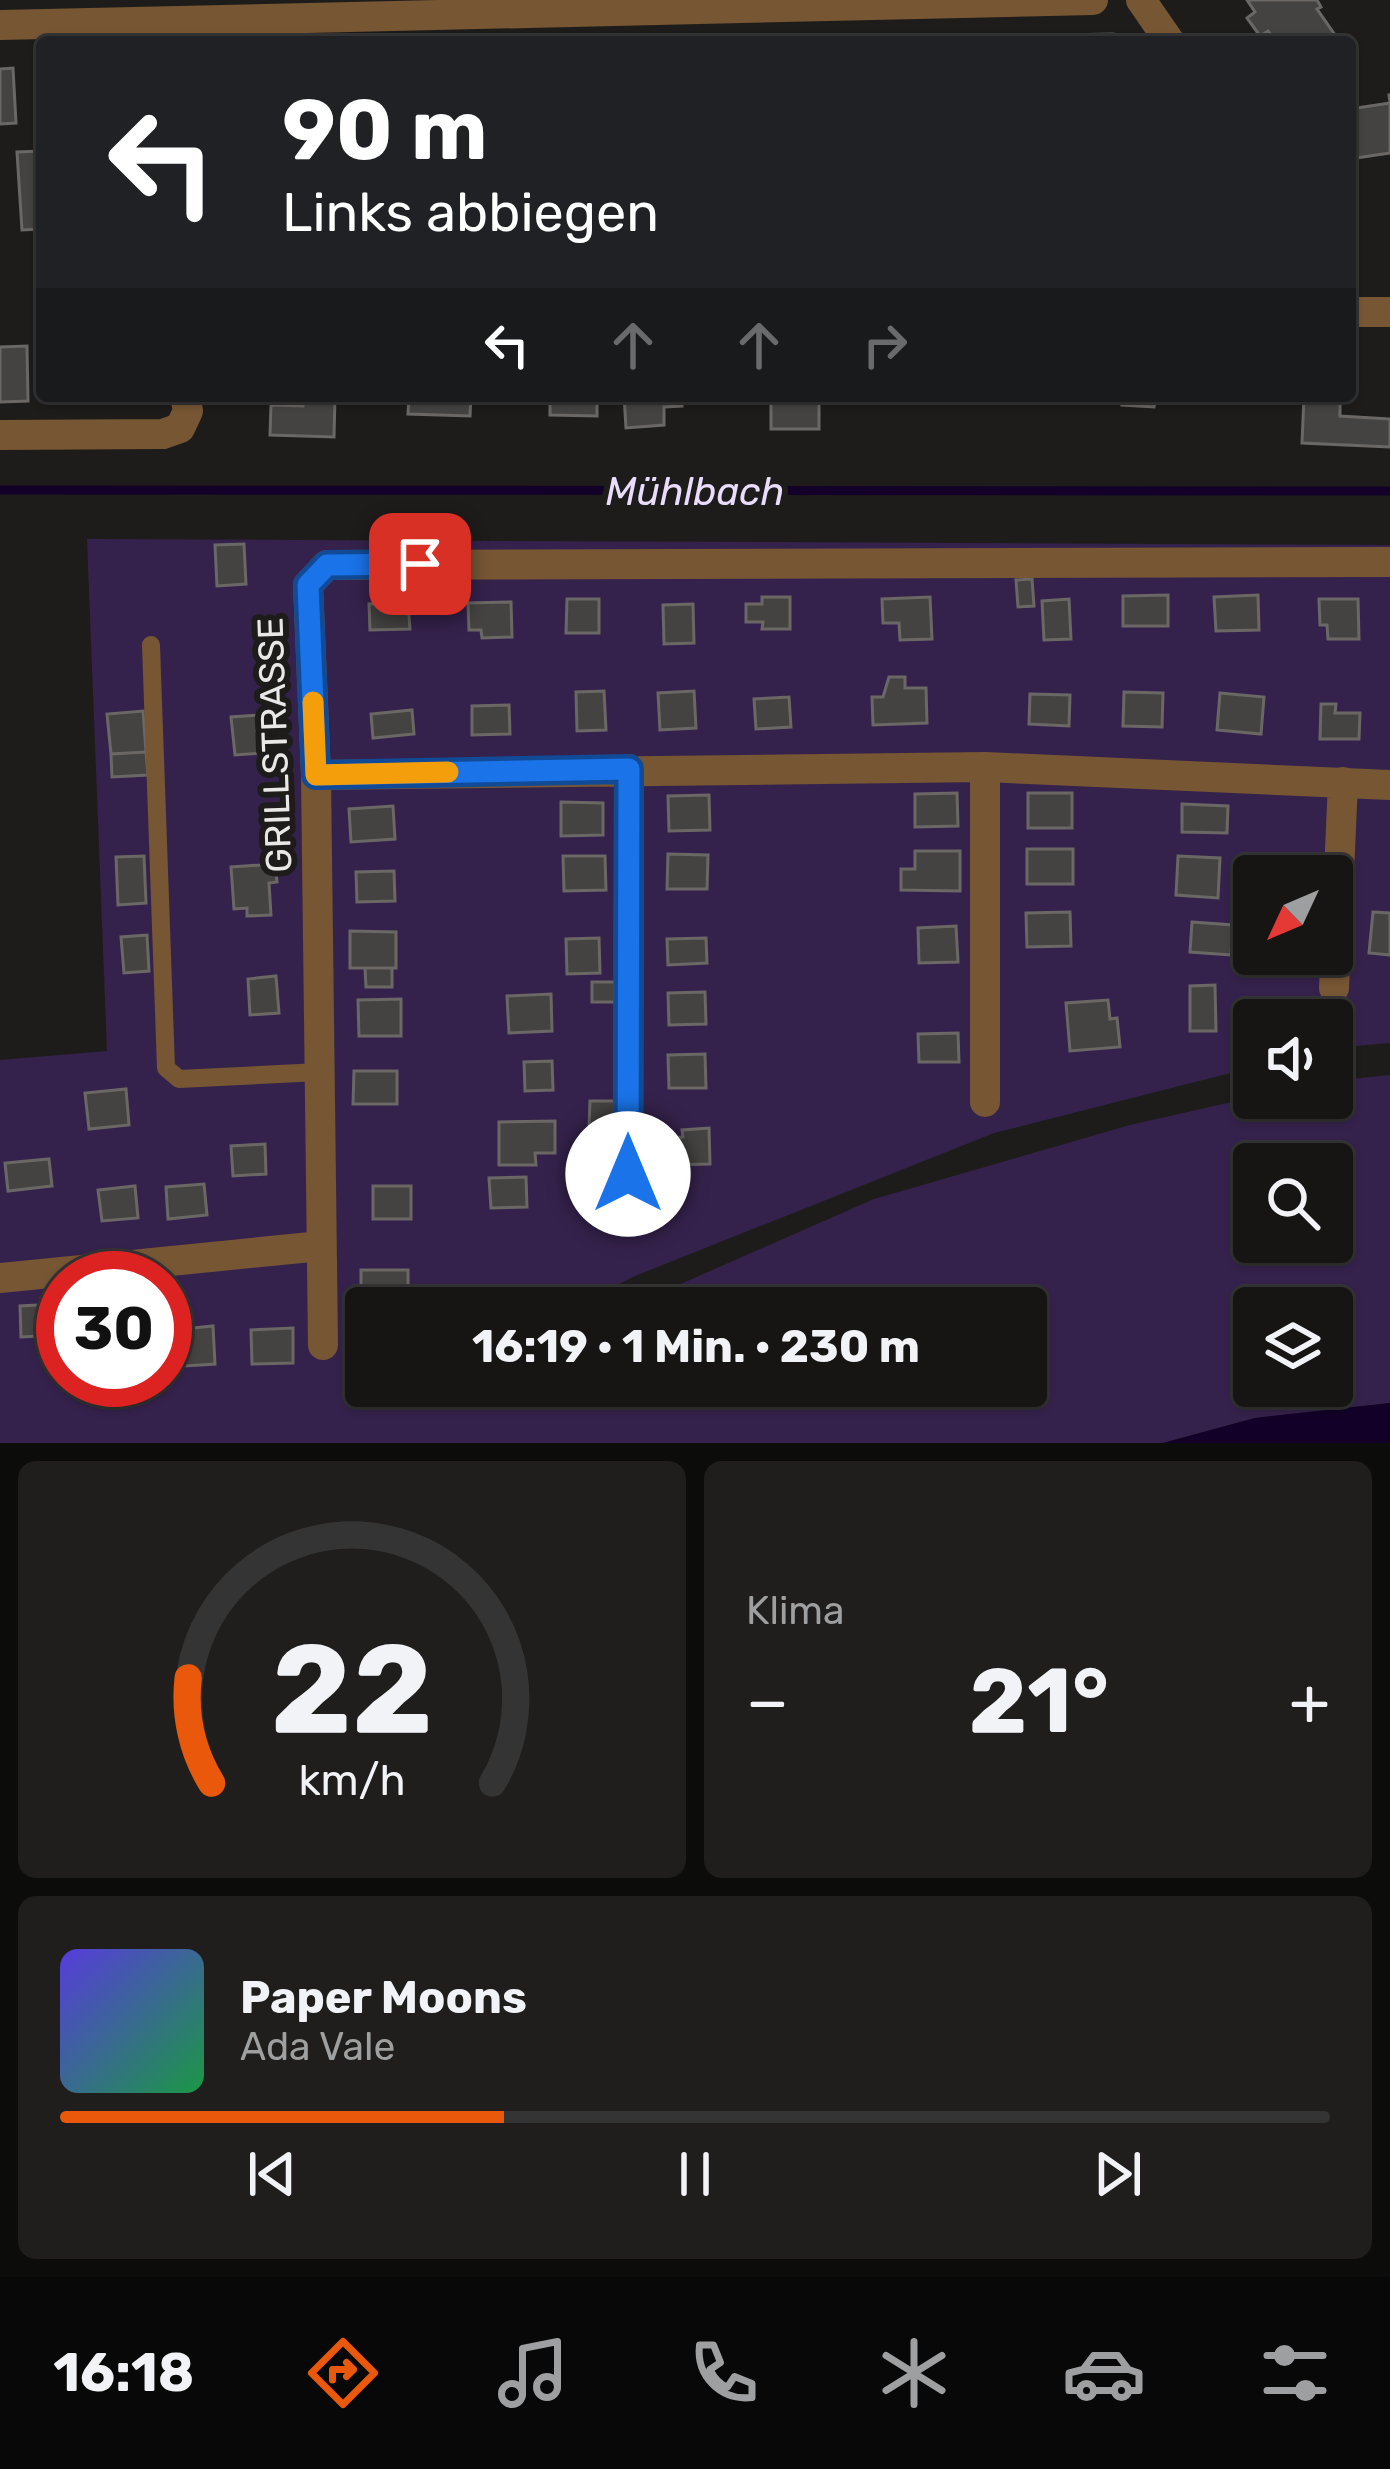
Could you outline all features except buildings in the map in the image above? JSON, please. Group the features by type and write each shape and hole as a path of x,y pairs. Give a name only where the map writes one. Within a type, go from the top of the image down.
{"street":[{"path":"0,26 1094,0"},
{"path":"1141,0 1166,36"},
{"path":"0,435 163,434 179,428 188,411 186,402"},
{"name":"GRILLSTRASSE","path":"323,1345 316,775 308,585 327,565 1390,562"},
{"path":"316,775 985,767 1390,785"},
{"path":"985,767 985,1102"},
{"path":"628,1220 629,769"},
{"path":"1334,988 1343,782"},
{"path":"0,1278 321,1246"}],"lane":[{"path":"151,645 166,1068 179,1079 319,1072"}],"shaded area":[{"path":"87,539 1390,545 1390,1043 1353,1046 1353,999 1233,999 1233,1072 994,1133 613,1287 345,1287 345,1407 1047,1407 1047,1287 674,1287 874,1199 1130,1125 1233,1102 1233,1119 1353,1119 1353,1079 1390,1075 1390,1403 1255,1418 1163,1443 0,1443 0,1060 107,1051"},
{"path":"1390,1403 1390,1443 1163,1443 1255,1418"}],"waterway":[{"name":"Mühlbach","path":"0,490 1390,491"}],"slow traffic":[{"path":"313,702 316,775 448,772"}],"route":[{"path":"420,564 327,565 308,585 316,775 629,769 628,1174"}]}
